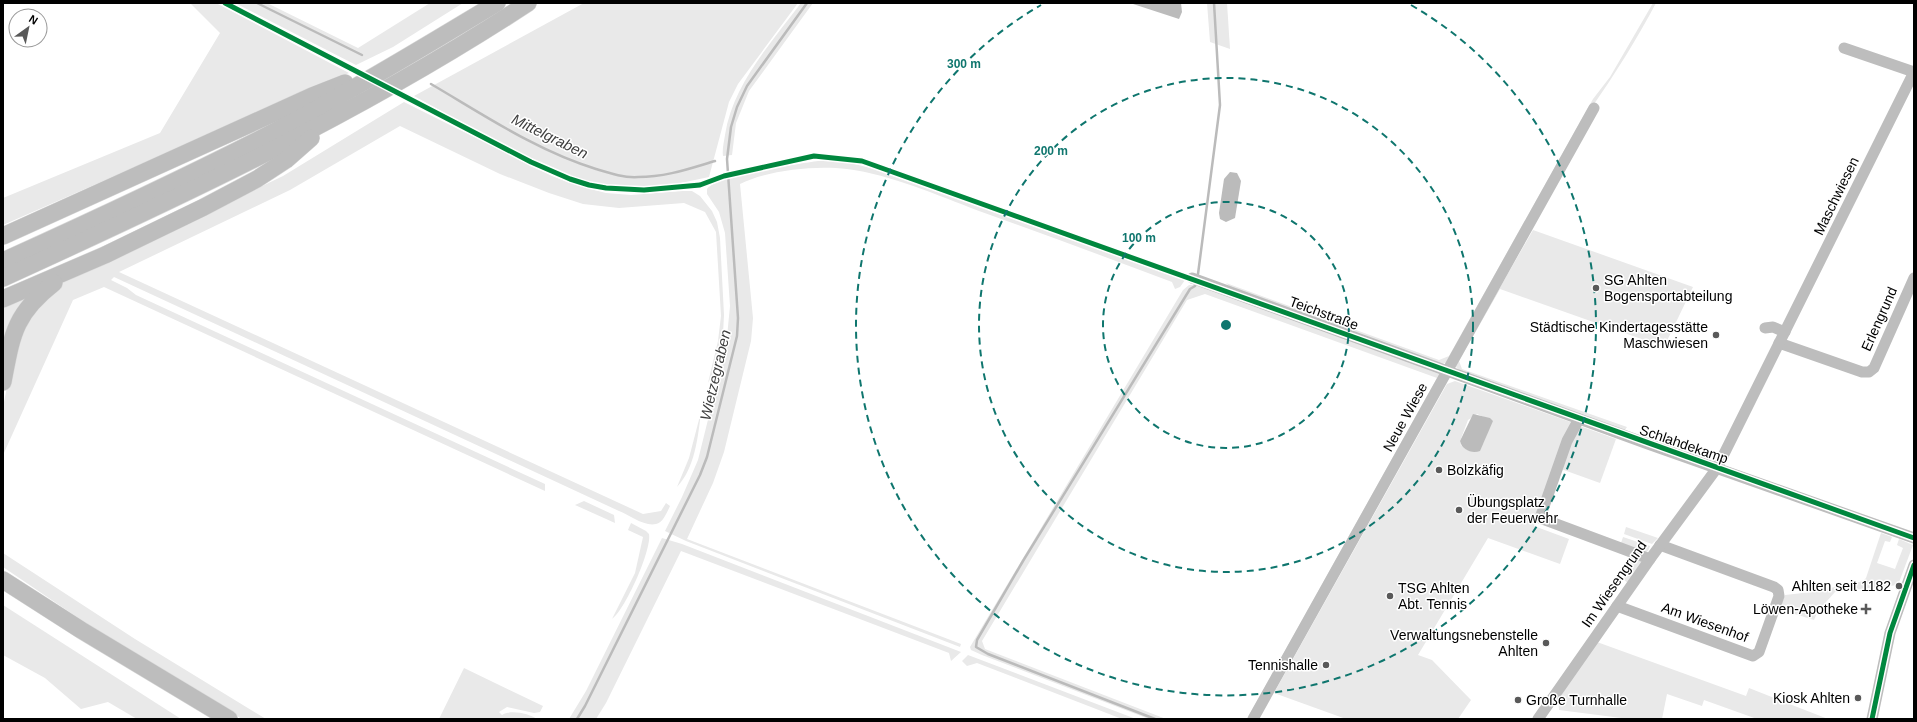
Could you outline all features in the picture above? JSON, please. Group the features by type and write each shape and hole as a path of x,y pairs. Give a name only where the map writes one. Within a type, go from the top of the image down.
{"highway":[{"path":"3,261 121,208 256,140 396,64 497,3"},
{"path":"3,278 129,221 332,119 394,84 528,3"},
{"path":"3,236 312,96 396,64"},
{"path":"3,299 72,270 204,207 257,179 286,160 332,119"},
{"path":"3,382 12,335 19,320 38,296 72,270"},
{"path":"3,580 81,630 229,719"},
{"path":"3,594 74,639 207,719"}],"street":[{"path":"1844,48 1914,72"},
{"name":"Maschwiesen","path":"1717,468 1914,72"},
{"name":"Neue Wiese","path":"1253,719 1594,108"},
{"name":"Teichstraße","path":"1192,278 1448,370"},
{"name":"Erlengrund","path":"1779,343 1862,372 1869,372 1874,368 1914,278"},
{"path":"1765,328 1772,327 1785,332"},
{"name":"Schlahdekamp","path":"1448,370 1579,419 1914,538"},
{"path":"1579,419 1567,441 1540,518 1650,559"},
{"name":"Im Wiesengrund","path":"1538,719 1650,559 1717,468"},
{"name":"Am Wiesenhof","path":"1617,606 1753,656 1760,652 1779,596 1778,590 1774,587 1660,545"},
{"path":"1872,719 1891,628 1914,565"}],"shaded area":[{"path":"190,3 216,3 349,73 3,225 3,198 160,133 220,33"},
{"path":"235,3 267,3 358,48 430,3 463,3 393,47 356,65"},
{"path":"584,3 798,3 738,84 729,102 709,177 648,188 627,188 599,185 544,167 517,154 414,96"},
{"path":"801,3 813,3 749,91 736,123 732,155 723,156 729,116 736,98 755,65"},
{"path":"1130,3 1181,3 1182,12 1179,19"},
{"path":"1207,3 1227,3 1230,49 1210,42"},
{"path":"1653,3 1656,3 1626,56 1592,107 1449,362 1441,364 1230,287 1226,283 1439,360 1449,356 1593,99 1610,77"},
{"path":"404,102 552,176 579,186 606,193 631,195 692,191 700,196 712,211 717,222 720,238 724,315 723,334 717,366 708,383 718,341 721,316 716,232 705,212 684,203 619,208 583,204 549,193 500,174 400,126 290,190 119,272 643,514 661,511 666,503 670,506 661,522 656,524 647,524 637,520 114,277 111,280 127,288 136,295 545,484 545,491 104,287 73,300 3,455 3,407 14,352 23,322 58,285 283,176"},
{"path":"818,161 842,161 883,171 968,200 1185,280 1180,287 1175,289 1172,282 914,186 864,172 834,168 807,168 764,175 740,184 753,318 751,341 724,452 713,483 687,539 961,644 960,647 686,541 665,531 698,460 726,347 730,306 725,233 719,212 707,194 707,189 726,179 741,175 777,167"},
{"path":"1230,172 1237,173 1241,181 1235,218 1226,222 1220,219 1219,213 1224,179"},
{"name":"SG Ahlten Bogensportabteilung","path":"1533,230 1693,287 1664,347 1500,289 1459,361 1462,369 1627,427 1625,430 1459,370 1455,366"},
{"path":"1189,285 1197,285 1438,371 1440,376 1249,719 1247,719 1437,378 1205,294 1187,300 982,641 985,649 1166,719 1149,719 982,655 971,650 970,647 1183,290"},
{"path":"41,288 3,369 3,308"},
{"path":"1455,381 1573,423 1534,526 1569,539 1560,564 1488,538 1418,655 1432,660 1471,700 1458,719 1346,719 1274,693 1447,384","holes":["1477,414 1493,421 1461,446 1460,441 1468,420"]},
{"path":"701,412 697,442 692,462 688,471 677,487 689,458"},
{"path":"1473,414 1490,418 1493,421 1480,451 1477,452 1471,452 1465,449 1460,441"},
{"path":"1580,426 1616,439 1600,483 1561,469 1570,442"},
{"path":"584,501 614,515 615,523 575,505"},
{"path":"631,523 649,534 649,542 642,566 630,592 624,604 612,619 635,573 643,537 628,530"},
{"path":"1626,527 1658,538 1652,544 1624,534"},
{"path":"1881,533 1892,537 1890,542 1885,541 1877,563 1895,569 1903,548 1897,545 1899,539 1913,545 1898,585 1835,592 1818,611 1814,620 1779,610 1785,595 1812,592 1863,581 1866,578"},
{"path":"1623,537 1650,546 1648,551 1646,552 1621,543"},
{"path":"662,538 682,544 961,652 951,661 949,653 681,551 606,703 596,719 569,719 586,691"},
{"path":"3,553 135,639 266,719 242,719 127,651 3,567"},
{"path":"1632,555 1641,558 1643,564 1629,584 1623,579"},
{"path":"3,605 181,719 137,719 108,702 81,709 45,678 3,655"},
{"path":"1597,642 1746,696 1749,688 1828,719 1757,719 1704,700 1702,706 1667,694 1662,719 1629,719 1559,710 1558,698"},
{"path":"968,655 1136,719 1122,719 977,663 967,666 962,661"},
{"path":"464,668 543,706 540,712 534,713 507,707 499,712 502,715 515,712 530,715 537,719 439,719"}],"waterway":[{"name":"Mittelgraben","path":"257,3 362,55"},
{"name":"Wietzegraben","path":"577,719 585,706 700,475 707,457 737,336 738,318 727,159 731,127 737,107 747,86 807,3"},
{"path":"1198,274 1220,105 1214,3"},
{"name":"Mittelgraben","path":"431,84 491,120 532,142 574,161 611,174 633,177 658,176 715,161"},
{"path":"1155,719 988,654 976,647 977,640 1023,561 1190,289 1195,286"}],"cycle path":[{"path":"225,3 531,162 570,179 589,185 606,188 644,190 700,185 724,176 814,156 862,161 1914,538"},
{"path":"1872,719 1890,633 1914,565"}],"place":[{"name":"SG Ahlten Bogensportabteilung","path":"1596,288"},
{"name":"Städtische Kindertagesstätte Maschwiesen","path":"1716,335"},
{"name":"Bolzkäfig","path":"1439,470"},
{"name":"Übungsplatz der Feuerwehr","path":"1459,510"},
{"name":"Ahlten seit 1182","path":"1899,586"},
{"name":"TSG Ahlten Abt. Tennis","path":"1390,596"},
{"name":"Löwen-Apotheke","path":"1866,609"},
{"name":"Verwaltungsnebenstelle Ahlten","path":"1546,643"},
{"name":"Tennishalle","path":"1326,665"},
{"name":"Kiosk Ahlten","path":"1858,698"},
{"name":"Große Turnhalle","path":"1518,700"}]}
